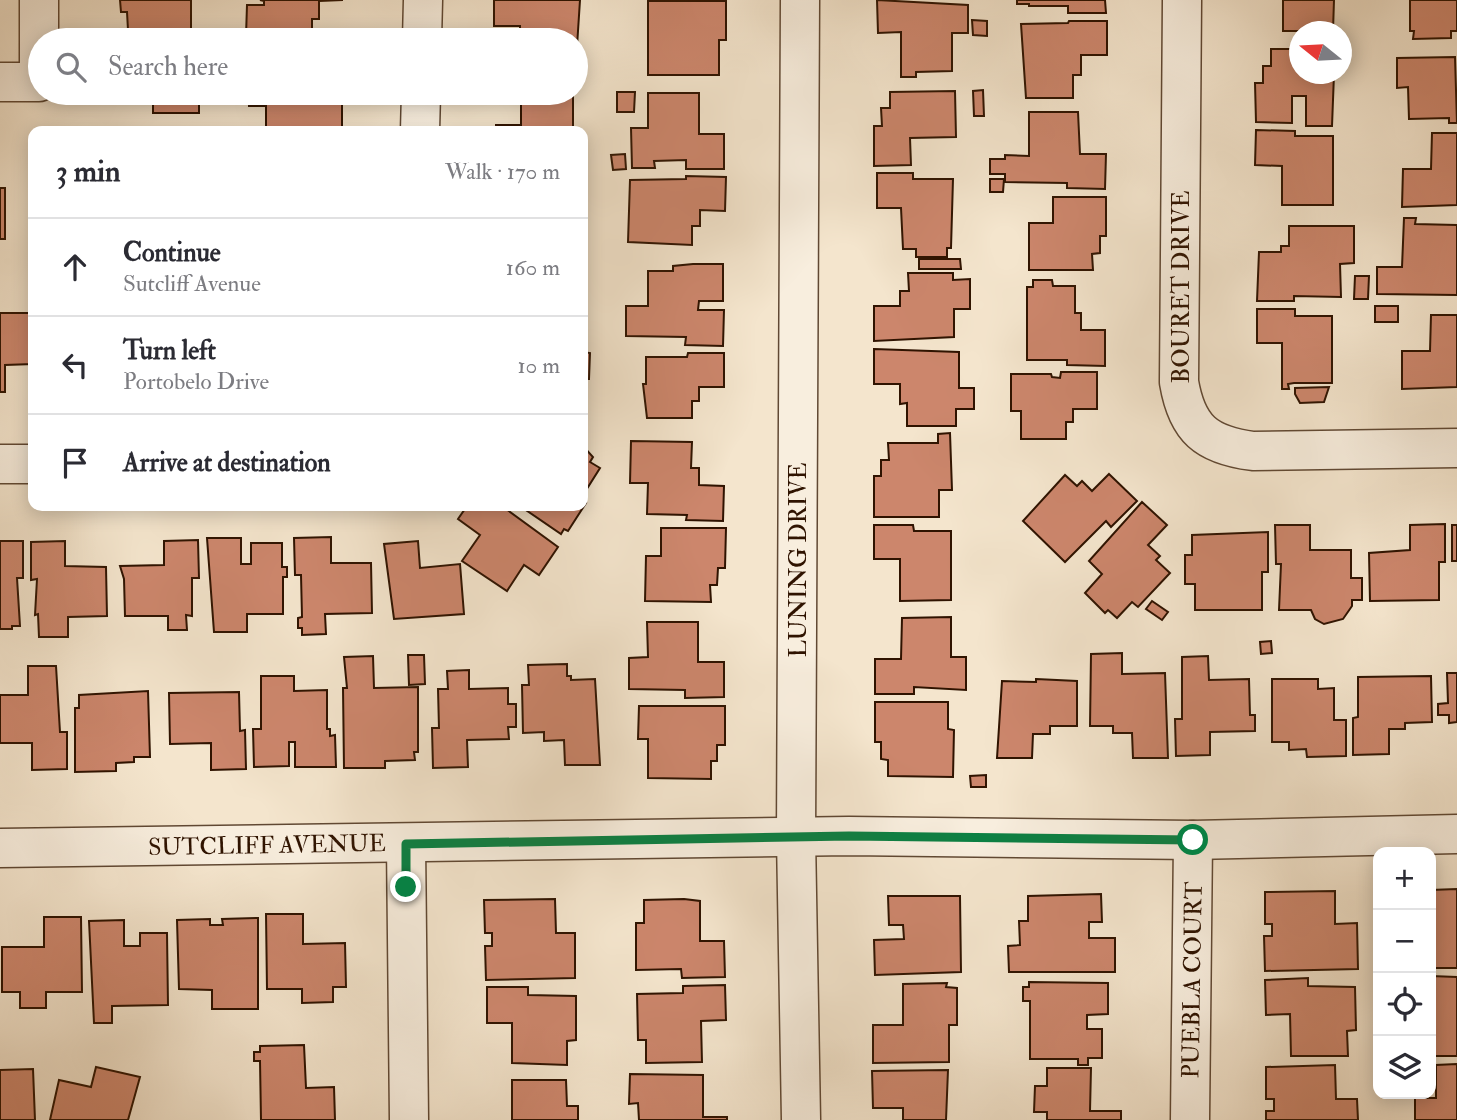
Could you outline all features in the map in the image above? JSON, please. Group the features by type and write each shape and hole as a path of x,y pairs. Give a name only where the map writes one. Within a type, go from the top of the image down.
{"street":[{"path":"39,0 39,28"},
{"path":"422,28 423,0"},
{"name":"LUNING DRIVE","path":"800,0 796,837 801,1120"},
{"name":"BOURET DRIVE","path":"1182,0 1179,382 1184,409 1201,433 1224,447 1253,451 1457,448"},
{"path":"0,82 28,82"},
{"path":"420,126 421,105"},
{"path":"0,464 28,464"},
{"name":"SUTCLIFF AVENUE","path":"0,848 796,837 1193,840 1457,834"},
{"name":"PUEBLA COURT","path":"1190,1120 1193,840"},
{"path":"406,844 409,1120"}],"building":[{"path":"120,0 191,0 191,28 128,28 127,12 121,12"},
{"path":"260,0 343,0 319,1 319,19 312,19 312,28 246,28 247,5 264,5 264,1"},
{"path":"494,0 580,0 578,28 494,26"},
{"path":"877,0 968,5 968,33 952,33 952,71 916,72 916,77 901,77 901,32 878,33"},
{"path":"1017,0 1105,0 1106,13 1068,13 1068,6 1029,6 1017,4"},
{"path":"1283,0 1334,0 1333,21 1289,21 1289,31 1283,31"},
{"path":"1410,0 1457,0 1457,31 1451,31 1451,38 1413,39 1414,31 1410,31"},
{"path":"648,1 726,1 726,40 719,40 719,75 648,75"},
{"path":"972,20 987,21 987,36 973,35"},
{"path":"1107,21 1107,55 1081,55 1081,75 1073,75 1073,98 1026,98 1021,24"},
{"path":"1271,49 1289,49 1289,84 1334,84 1332,126 1306,126 1306,96 1292,96 1292,123 1256,122 1255,83 1263,83 1263,66 1271,66"},
{"path":"1455,57 1457,123 1449,123 1449,118 1409,119 1408,87 1397,88 1397,58"},
{"path":"983,90 984,116 974,116 973,91"},
{"path":"955,91 956,137 910,138 911,165 874,166 874,126 882,126 881,108 890,108 890,92"},
{"path":"617,92 635,92 634,112 617,112"},
{"path":"648,93 699,93 699,134 724,134 724,169 686,169 686,160 654,161 655,168 632,168 631,128 648,128"},
{"path":"153,105 199,105 199,113 153,113"},
{"path":"342,105 342,126 266,126 266,106 249,106"},
{"path":"521,105 573,105 573,126 496,126 521,125"},
{"path":"1029,112 1078,112 1080,154 1106,154 1105,189 1067,188 1067,183 1005,182 1005,174 990,174 990,159 1005,159 1005,155 1029,156"},
{"path":"1256,130 1295,131 1295,136 1333,136 1333,205 1282,205 1282,166 1255,165"},
{"path":"1432,133 1457,133 1457,205 1402,207 1403,169 1431,169"},
{"path":"625,154 626,169 613,170 611,155"},
{"path":"877,173 913,173 913,179 953,179 951,248 947,248 947,257 916,257 916,249 903,249 901,208 877,208"},
{"path":"686,176 726,177 725,211 700,210 700,226 692,226 692,245 628,242 630,180 686,179"},
{"path":"990,179 1004,179 1003,192 990,192"},
{"path":"0,188 5,188 5,239 0,239"},
{"path":"1053,197 1106,197 1106,236 1100,236 1100,253 1092,254 1093,270 1029,270 1029,223 1053,223"},
{"path":"1404,218 1416,218 1415,224 1457,225 1457,295 1377,294 1377,267 1402,267"},
{"path":"1289,226 1354,226 1354,263 1340,264 1341,297 1294,296 1294,301 1257,301 1259,252 1281,252 1281,246 1289,246"},
{"path":"919,259 960,259 961,269 919,269"},
{"path":"723,264 723,301 699,301 698,310 724,310 723,346 685,345 686,337 626,336 626,306 648,306 648,271 673,271 673,266"},
{"path":"908,273 953,273 953,280 970,279 970,309 954,309 954,337 874,341 874,306 900,306 900,291 909,291"},
{"path":"1355,276 1369,276 1368,299 1354,299"},
{"path":"1033,280 1052,280 1053,286 1075,286 1075,313 1081,313 1081,330 1105,330 1105,366 1067,365 1067,360 1027,360 1027,287 1033,287"},
{"path":"1375,306 1398,306 1398,322 1375,322"},
{"path":"1257,309 1295,309 1295,316 1332,316 1332,383 1294,383 1288,384 1289,389 1282,389 1282,343 1257,343"},
{"path":"0,313 28,313 28,364 5,365 5,392 0,392"},
{"path":"1431,315 1457,315 1457,387 1402,389 1402,351 1430,351"},
{"path":"874,349 959,352 959,388 974,388 974,409 956,409 956,426 907,426 907,403 900,404 900,384 874,384"},
{"path":"588,353 590,353 588,379"},
{"path":"688,353 724,353 724,387 699,387 699,401 692,401 692,418 647,418 643,384 646,384 646,357 687,357"},
{"path":"1061,372 1097,372 1097,409 1073,409 1073,422 1066,422 1066,439 1021,439 1021,411 1011,411 1011,374 1051,374 1052,377 1060,378"},
{"path":"1329,387 1324,402 1300,403 1295,394 1295,388"},
{"path":"950,433 952,490 939,490 939,517 874,517 874,476 881,476 881,460 889,460 888,443 938,443 938,434"},
{"path":"631,441 692,442 691,468 699,468 699,485 724,486 723,521 686,520 687,515 647,514 648,483 630,483"},
{"path":"588,452 593,457 590,462 600,468 588,487"},
{"path":"1109,474 1137,501 1111,527 1106,521 1065,562 1023,521 1065,475 1077,486 1082,481 1092,491"},
{"path":"1142,502 1167,525 1148,545 1160,556 1156,560 1170,573 1138,607 1132,602 1117,618 1108,610 1105,613 1085,593 1102,574 1089,561"},
{"path":"464,511 509,511 558,547 539,575 524,565 507,591 462,561 480,535 458,519"},
{"path":"527,511 581,511 568,531 564,529 561,534"},
{"path":"1445,524 1445,562 1439,562 1439,600 1370,601 1369,553 1410,550 1410,525"},
{"path":"874,525 913,525 914,531 951,531 951,600 900,601 900,559 874,559"},
{"path":"1275,525 1310,525 1310,550 1351,550 1351,578 1362,578 1362,600 1352,600 1352,606 1343,619 1324,624 1315,619 1311,610 1279,610 1281,564 1276,564"},
{"path":"1452,525 1457,525 1457,561 1452,561"},
{"path":"661,528 726,528 725,568 718,568 717,585 710,585 711,602 645,601 646,556 661,556"},
{"path":"1268,532 1268,572 1262,572 1262,610 1195,610 1195,584 1185,584 1185,555 1192,555 1192,535"},
{"path":"331,537 331,563 371,563 372,613 325,614 326,634 302,635 302,628 298,628 298,618 302,617 301,575 295,575 294,538"},
{"path":"207,538 241,538 241,564 251,564 251,543 282,543 282,567 287,567 287,577 283,577 283,614 247,614 247,632 214,632"},
{"path":"198,540 199,578 192,578 192,616 186,615 187,630 168,630 168,616 125,616 124,579 120,566 164,565 164,541"},
{"path":"0,541 23,541 23,578 17,578 20,626 12,626 12,629 0,629"},
{"path":"65,541 65,566 106,567 107,616 68,617 68,637 39,637 38,614 35,615 37,579 31,580 31,542"},
{"path":"418,541 420,568 460,564 464,614 394,619 384,544"},
{"path":"1152,601 1168,612 1162,620 1146,609"},
{"path":"951,617 951,657 966,657 966,690 914,687 914,694 875,694 875,659 901,659 902,618"},
{"path":"647,622 698,622 698,662 724,662 724,697 685,698 685,690 629,689 629,658 648,657"},
{"path":"1271,641 1272,653 1261,654 1260,642"},
{"path":"1122,653 1122,674 1165,673 1168,758 1133,758 1132,733 1113,733 1113,726 1090,726 1091,654"},
{"path":"408,655 424,655 425,684 409,685"},
{"path":"373,656 374,688 418,687 418,752 414,752 415,760 385,761 385,768 344,768 343,688 347,688 344,657"},
{"path":"1208,656 1209,680 1249,679 1250,715 1255,715 1255,731 1210,732 1210,755 1176,756 1175,719 1182,719 1182,657"},
{"path":"567,664 567,676 571,676 571,680 595,679 600,765 565,765 564,740 544,741 544,732 523,733 522,685 529,685 528,665"},
{"path":"28,666 56,666 60,732 67,732 67,769 32,770 32,743 0,743 0,695 28,695"},
{"path":"469,670 469,689 508,688 508,704 516,704 516,727 508,727 509,739 467,740 468,767 433,768 432,728 439,728 438,689 448,689 447,671"},
{"path":"1447,673 1457,673 1457,722 1449,723 1449,715 1438,715 1438,704 1448,703"},
{"path":"261,676 294,676 294,691 327,690 327,729 330,729 330,736 335,735 336,767 295,767 295,742 289,742 289,766 254,767 253,729 261,729"},
{"path":"1431,676 1432,722 1405,723 1405,729 1389,729 1389,754 1353,755 1353,718 1358,717 1358,677"},
{"path":"1036,679 1077,681 1077,726 1050,726 1050,734 1033,734 1032,758 997,758 1002,681 1036,682"},
{"path":"1272,679 1318,679 1318,689 1334,688 1334,720 1346,720 1346,756 1307,757 1306,749 1289,750 1289,742 1272,742"},
{"path":"148,691 150,757 134,757 134,762 116,763 116,771 75,772 75,708 79,708 79,695"},
{"path":"239,692 240,731 245,730 246,769 211,770 211,743 170,744 169,693"},
{"path":"875,702 948,702 948,729 954,730 953,777 888,776 888,760 881,759 881,742 875,742"},
{"path":"639,706 725,706 725,745 717,745 717,761 711,761 711,779 648,778 648,739 638,739"},
{"path":"986,775 986,787 971,787 970,776"},
{"path":"1457,889 1457,968 1436,968 1436,890"},
{"path":"1335,891 1335,924 1357,923 1358,969 1265,971 1264,936 1272,936 1272,924 1265,924 1265,892"},
{"path":"1101,894 1102,922 1089,922 1089,938 1115,938 1115,972 1009,972 1008,946 1020,945 1019,921 1028,921 1028,896"},
{"path":"888,896 960,896 961,972 875,975 874,940 904,939 903,925 889,925"},
{"path":"555,899 556,933 575,933 575,978 486,980 485,946 492,946 492,933 485,933 484,900"},
{"path":"644,900 700,901 700,941 724,941 725,977 682,978 681,969 636,970 636,923 644,923"},
{"path":"266,914 303,914 303,944 345,943 346,987 333,987 333,1002 302,1003 302,989 267,989"},
{"path":"44,917 81,917 82,992 46,992 46,1008 20,1008 20,992 2,992 2,947 44,947"},
{"path":"258,918 258,1009 212,1009 212,990 179,989 177,920 210,919 210,925 223,925 222,919"},
{"path":"124,920 124,946 140,946 140,933 167,933 168,1005 112,1006 112,1023 94,1023 89,921"},
{"path":"1436,976 1457,977 1457,1056 1436,1056"},
{"path":"1308,978 1308,986 1355,987 1356,1030 1347,1031 1348,1056 1291,1056 1290,1014 1266,1015 1265,980"},
{"path":"1029,982 1108,983 1108,1014 1087,1015 1087,1029 1102,1029 1102,1058 1088,1058 1088,1065 1078,1065 1078,1059 1030,1059 1030,1001 1023,1001 1023,987 1029,987"},
{"path":"947,983 946,987 957,988 957,1025 949,1025 949,1062 873,1063 873,1025 903,1025 903,984"},
{"path":"725,985 726,1020 701,1021 702,1062 646,1063 646,1040 638,1040 637,994 683,993 683,986"},
{"path":"487,987 528,987 528,995 576,996 576,1040 567,1041 567,1065 512,1063 512,1023 487,1023"},
{"path":"304,1045 306,1088 334,1087 335,1120 261,1120 260,1061 254,1061 254,1052 260,1052 260,1046"},
{"path":"1457,1064 1457,1120 1415,1120 1415,1099 1436,1099 1436,1065"},
{"path":"1335,1065 1336,1099 1357,1099 1358,1120 1266,1120 1266,1111 1274,1111 1274,1099 1266,1099 1266,1067"},
{"path":"96,1067 140,1077 128,1120 50,1120 59,1080 91,1087"},
{"path":"1047,1068 1091,1068 1090,1111 1121,1111 1121,1120 1047,1120 1047,1112 1034,1112 1035,1086 1047,1086"},
{"path":"33,1069 35,1120 0,1120 0,1070"},
{"path":"948,1070 946,1120 903,1120 903,1108 873,1108 872,1071"},
{"path":"630,1074 703,1075 703,1117 727,1117 727,1120 639,1120 638,1103 629,1104"},
{"path":"512,1080 566,1080 567,1106 578,1106 578,1120 512,1120"}],"route":[{"path":"406,887 406,844 849,836 1193,840"}]}
